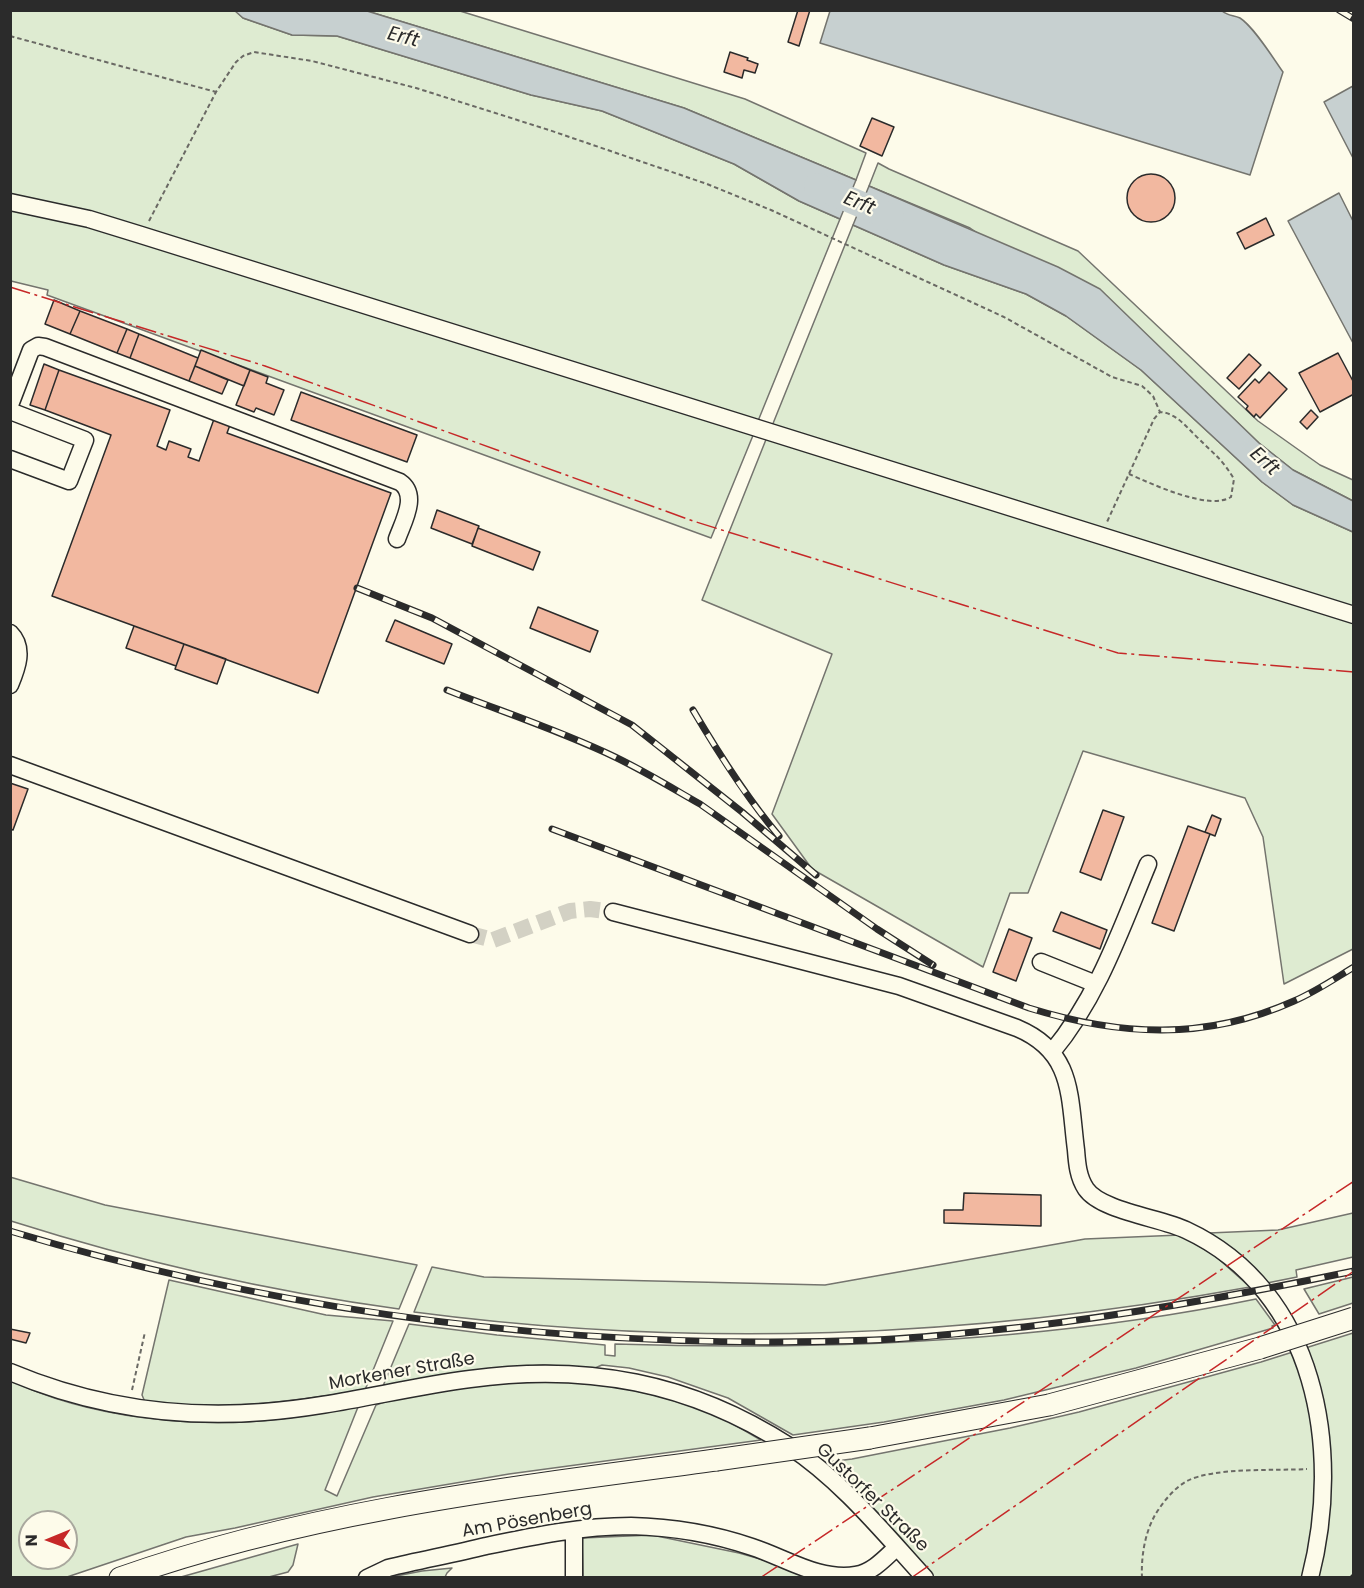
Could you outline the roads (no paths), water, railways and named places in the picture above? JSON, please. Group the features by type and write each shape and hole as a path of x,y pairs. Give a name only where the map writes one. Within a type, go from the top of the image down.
{"main road":[{"path":"120,1578 248,1539 382,1509 496,1490 870,1438 1068,1401 1260,1348 1353,1318"}],"street":[{"path":"10,202 89,219 1353,615"},
{"path":"10,405 31,350 38,346 45,347 400,482 407,489 409,499 397,539"},
{"path":"10,411 85,440 69,481 10,459"},
{"path":"10,633 17,643 19,657 10,685"},
{"path":"10,765 470,934"},
{"path":"1052,1052 1069,1030 1096,984 1148,864"},
{"path":"613,912 908,988 1017,1028 1037,1038 1052,1052 1061,1066 1067,1083 1079,1172 1088,1191 1104,1203 1177,1226 1206,1241 1245,1270 1277,1308 1303,1355 1319,1422 1322,1469 1320,1521 1310,1578"},
{"path":"1041,962 1096,984"},
{"name":"Morkener Straße","path":"10,1371 59,1390 128,1407 189,1413 263,1412 333,1403 493,1376 543,1373 586,1374 629,1380 692,1397 737,1416 791,1447"},
{"name":"Gustorfer Straße","path":"791,1447 834,1483 925,1578"},
{"name":"Am Pösenberg","path":"367,1578 382,1570 397,1566 534,1536 574,1530 634,1526 687,1532 752,1546 816,1572 830,1575 855,1575 866,1572 897,1547"},
{"path":"574,1530 574,1578"}],"water":[{"path":"235,11 367,11 684,108 856,180 840,219 799,201 734,164 602,111 531,95 337,36 292,35 243,18"},
{"path":"830,11 1222,11 1240,18 1251,28 1283,72 1250,175 820,43"},
{"path":"1353,86 1353,158 1324,102"},
{"path":"869,186 1058,267 1100,289 1259,443 1293,470 1353,501 1353,532 1293,505 1262,482 1141,370 1066,316 1026,294 944,265 853,225"},
{"path":"1339,193 1353,221 1353,343 1288,221"}],"waterway":[{"name":"Erft","path":"817,186 891,217"}],"tunnel":[{"path":"470,934 493,940 570,911 590,909 613,912"}],"railway":[{"path":"1339,10 1354,19"},
{"path":"357,588 432,618 632,725 742,812 816,875"},
{"path":"447,690 574,739 615,757 658,780 700,804 877,929 933,965"},
{"path":"693,710 733,775 779,836"},
{"path":"552,829 1029,1008 1096,1024 1129,1029 1162,1030 1228,1023 1261,1014 1294,1001 1354,967"},
{"path":"10,1231 116,1260 222,1285 329,1305 437,1321 546,1332 655,1339 765,1342 874,1340 949,1335 1148,1310 1354,1271"}]}
